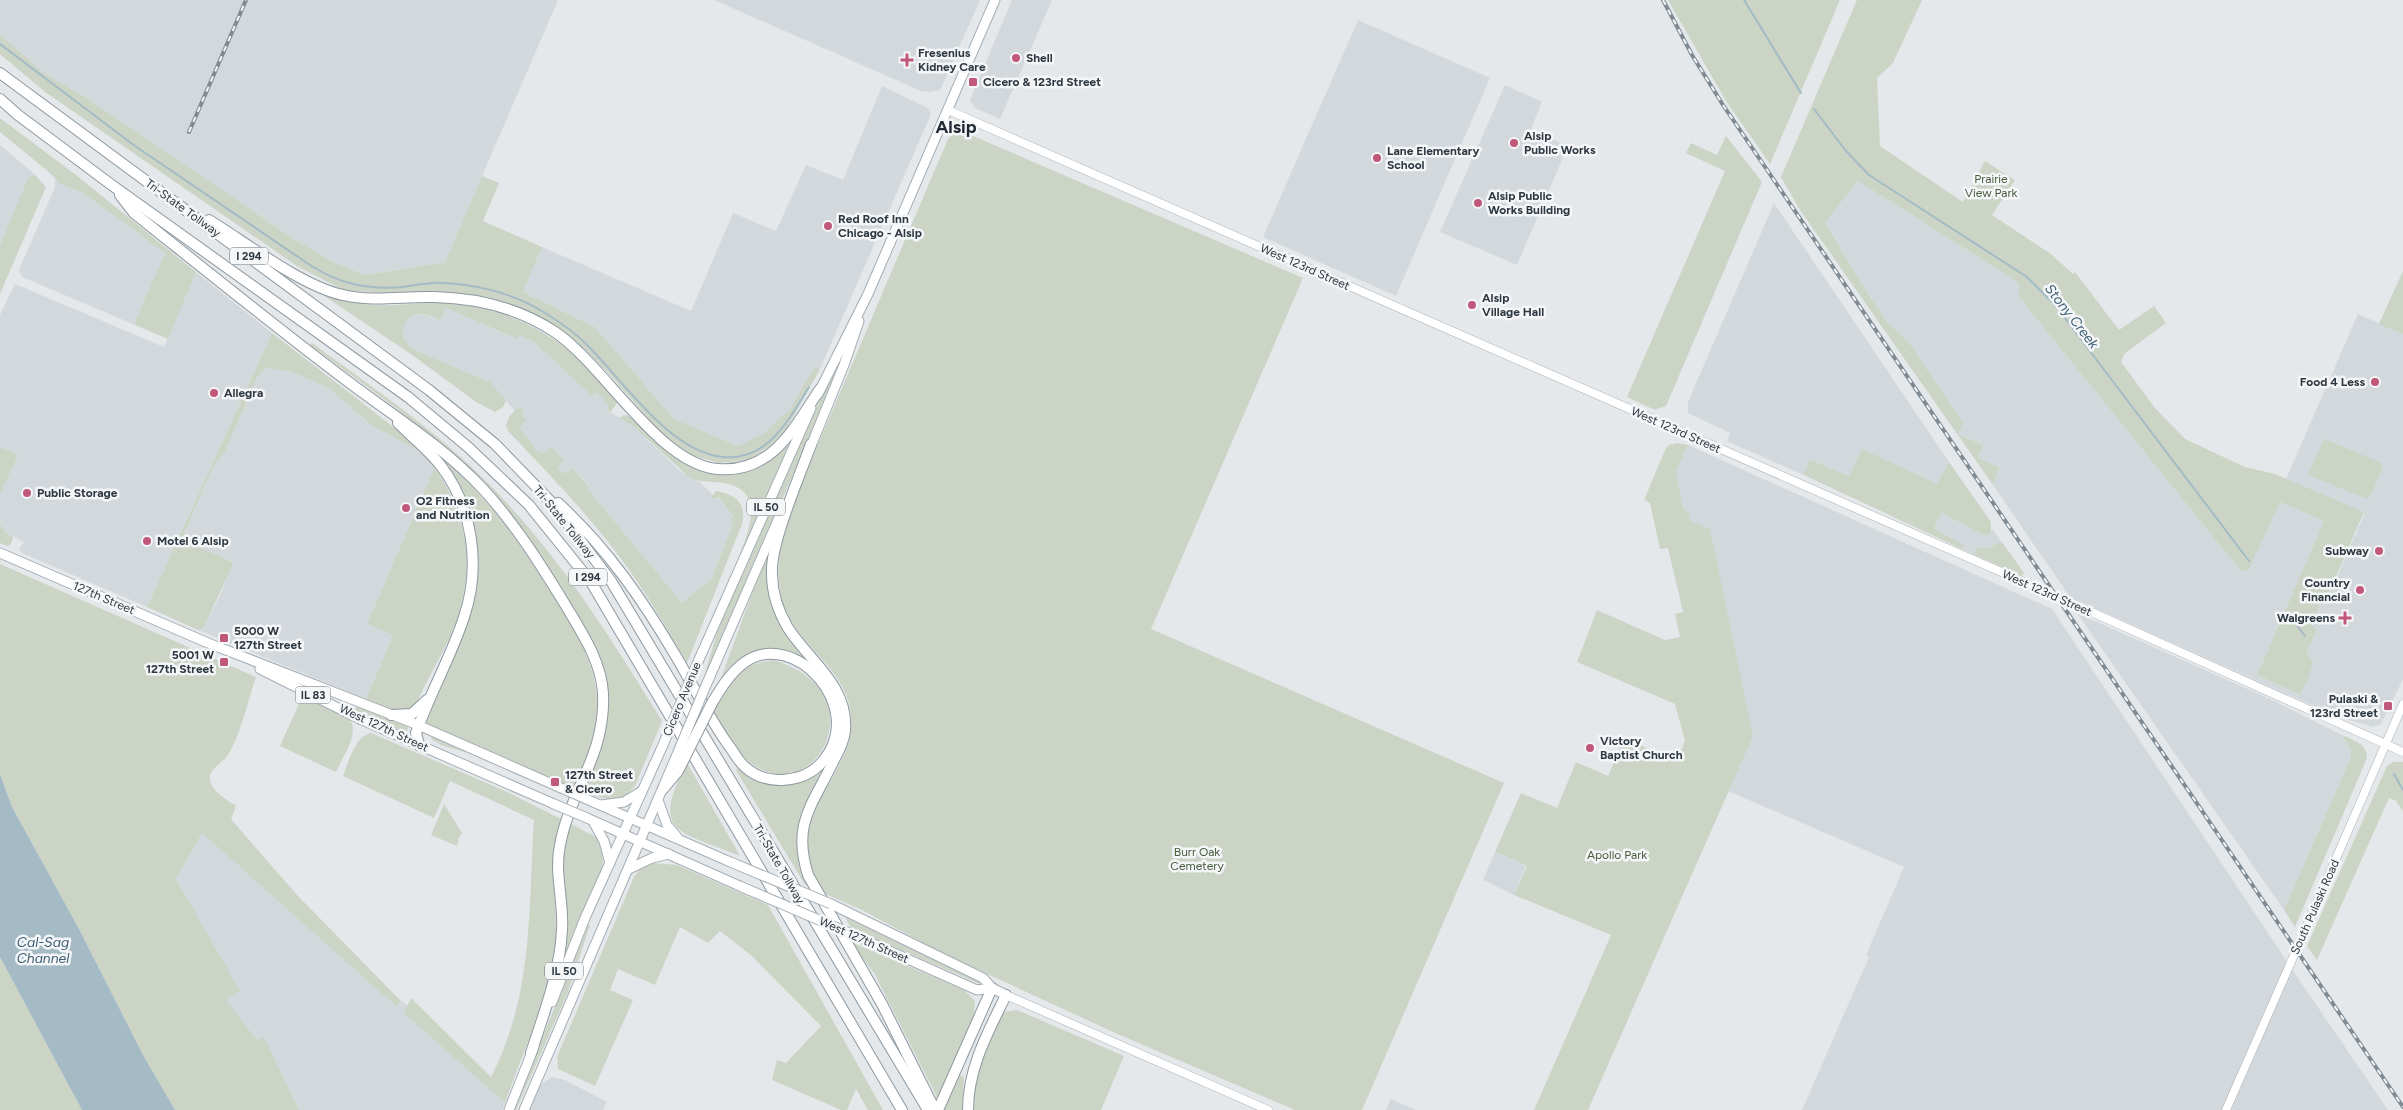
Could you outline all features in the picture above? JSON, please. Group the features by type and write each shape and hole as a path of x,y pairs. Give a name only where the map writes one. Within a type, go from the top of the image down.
{"highway":[{"name":"Tri-State Tollway","path":"0,73 335,318 430,390 495,444 552,503 611,581 928,1110"},
{"name":"Tri-State Tollway","path":"0,99 18,115 113,186 408,397 468,447 529,505 591,582 902,1110"},
{"path":"125,166 315,286 342,295 367,299 433,297 477,300 510,309 534,320 556,332 667,445 698,465 716,469 736,469 753,464 773,453 785,442 820,389"},
{"path":"113,186 134,212 272,324 377,404 417,430 482,488 515,526 583,634 599,671 603,693 601,728 596,752 566,822 559,849 562,928 559,956 532,1053"},
{"path":"377,404 432,455 446,472 458,493 470,532 473,562 469,602 458,633 418,726 416,733 419,745"},
{"path":"495,444 574,518 612,559 649,611 718,731 744,766 765,778 786,780 812,770 822,763 837,736 834,704 826,686 801,663 788,657 766,655 746,662 728,677 712,703 676,767 663,789"},
{"path":"811,444 775,547 771,572 774,595 779,611 789,629 838,691 845,716 845,732 840,748 804,820 801,836 802,854 808,875 882,1004 937,1110"},
{"path":"391,715 412,714 433,691"},
{"path":"937,1110 992,988"},
{"path":"968,1110 968,1091 980,1048 1006,995"}],"main road":[{"name":"Cicero Avenue","path":"509,1110 585,918 820,389 868,294 995,0"},
{"name":"Cicero Avenue","path":"676,767 704,690 844,365 868,294"},
{"name":"127th Street","path":"0,553 208,643"},
{"name":"West 127th Street","path":"208,643 418,726 831,904 983,978 992,988 1006,995"},
{"name":"West 127th Street","path":"208,643 362,720 977,990 992,988"},
{"name":"IL 50","path":"524,1110 663,789"},
{"path":"597,804 624,802 642,791"},
{"path":"658,800 667,825 678,839"},
{"path":"590,819 604,841 610,863"},
{"path":"629,869 652,858 669,854"}],"street":[{"name":"West 123rd Street","path":"948,110 2080,607 2403,752"},
{"name":"South Pulaski Road","path":"2226,1110 2403,704"},
{"name":"West 127th Street","path":"1006,995 1268,1110"}],"shaded area":[{"path":"0,0 558,0 445,262 365,275 333,262 294,239 84,96 44,73 0,34"},
{"path":"714,0 980,0 940,90 930,92 921,91"},
{"path":"1012,0 1052,0 1000,119 975,108 970,100"},
{"name":"Lane Elementary School","path":"1358,20 1490,78 1396,296 1263,237"},
{"path":"1505,85 1542,102 1531,129 1568,146 1517,265 1440,232"},
{"path":"882,86 928,108 931,114 820,369 814,367 790,409 765,434 738,446 674,419 595,327 523,292 542,247 691,311 733,213 776,231 806,165 843,180"},
{"path":"0,145 39,178 35,175 0,246"},
{"path":"55,180 83,193 165,253 135,325 22,277 19,270 55,187"},
{"path":"1858,181 2019,283 2019,297 2240,570 2280,502 2324,521 2257,675 2299,695 2307,681 2310,657 2307,653 2317,629 2310,626 2321,601 2326,602 2364,515 2363,512 2286,479 2358,314 2403,334 2403,679 2381,724 2373,727 2339,717 2070,597 1993,485 1999,467 1978,458 1983,445 1958,434 1963,423 1908,341 1887,322 1859,280 1825,221"},
{"path":"1774,203 1949,462 1937,485 1862,449 1849,476 1811,459 1804,475 1727,441 1730,433 1688,413 1688,402"},
{"path":"196,272 272,333 147,607 22,553 19,549 24,542 4,531 0,523 0,495 18,455 0,447 0,315 15,284 164,347"},
{"path":"446,308 516,339 518,335 534,342 592,395 596,391 610,405 607,410 634,427 680,471 700,482 712,494 711,498 714,500 717,497 733,516 730,520 732,524 712,578 682,603 587,488 589,485 572,468 564,475 557,467 551,447 545,453 538,452 519,427 521,414 525,410 519,407 515,411 490,382 419,352 408,345 403,334 404,323 411,316 423,314 440,321"},
{"path":"269,368 292,372 330,389 371,425 419,451 434,468 367,624 393,635 366,699 198,630 203,629 222,591 232,562 182,539 213,467 225,452 258,376 263,370"},
{"path":"1688,445 2052,609 2388,1110 1802,1110 1869,957 1866,955 1904,867 1728,791 1741,763 1705,631 1676,471"},
{"path":"1942,513 1983,535 1991,532 1992,529 2002,542 1997,543 1991,548 1981,548 1973,554 1964,550 1962,544 1934,528"},
{"path":"2077,613 2272,700 2342,735 2351,750 2351,757 2284,910"},
{"path":"202,833 397,1006 400,1000 408,1006 405,1013 505,1103 502,1110 299,1110 264,1038 257,1040 225,1000 239,992 176,879"},
{"path":"1495,852 1526,866 1514,895 1483,880"},
{"path":"552,1077 565,1080 607,1102 603,1110 529,1110 540,1085"},
{"path":"1391,1099 1416,1110 1386,1110"}],"green space":[{"path":"1668,0 1840,0 1770,164 1726,101"},
{"name":"Prairie View Park","path":"1857,0 1922,0 1893,63 1877,78 1880,146 1963,202 1985,161 2015,180 1992,215 2051,254 2073,274 2075,272 2119,330 2154,306 2166,323 2124,354 2121,362 2155,408 2185,439 2245,467 2275,474 2364,512 2325,602 2321,601 2311,625 2317,629 2307,653 2313,663 2300,695 2257,675 2324,521 2280,502 2248,571 2240,570 2019,297 2019,283 1858,181 1825,222 1859,280 1887,322 1908,341 1963,423 1958,434 1983,445 1978,458 1999,467 1993,485 1800,210 1781,177"},
{"path":"0,34 44,73 84,96 294,239 333,262 365,275 445,262 482,176 499,183 483,221 542,247 523,292 595,327 674,419 738,446 765,433 790,409 814,367 820,369 781,439 749,460 719,463 688,454 662,434 610,375 573,339 533,315 488,297 433,292 382,293 343,290 297,266 45,92 0,54"},
{"path":"0,118 76,175 196,272 168,339 135,325 165,253 83,193 59,183 50,173 0,132"},
{"name":"Burr Oak Cemetery","path":"966,128 964,132 1303,278 1151,629 1504,783 1362,1110 1295,1110 1113,1032 942,953 860,909 821,892 812,873 808,861 807,841 810,822 845,752 850,734 851,715 848,699 841,684 805,641 784,607 780,592 779,562 784,532 793,503 948,139 956,131"},
{"path":"1726,136 1762,182 1666,406 1655,410 1627,397 1725,171 1686,153 1691,143 1717,155"},
{"path":"35,175 46,187 0,294 0,246 28,178"},
{"path":"2403,271 2403,334 2379,324"},
{"path":"326,293 351,301 375,305 438,303 466,305 517,319 540,331 581,361 618,401 611,412 607,410 609,405 597,392 592,396 534,342 518,335 517,339 446,308 440,321 423,314 411,317 404,325 403,330 405,340 410,346 419,352 490,382 506,400 503,407 495,412 476,402 415,357 323,295"},
{"path":"272,333 418,446 433,465 446,485 455,506 462,527 466,549 463,595 453,630 414,709 395,711 366,699 393,635 367,624 434,468 419,451 371,425 330,389 292,372 269,368 263,370 258,376 225,452 213,467 182,539 232,562 232,566 203,629 198,630 147,607"},
{"path":"312,343 410,415 465,461 522,520 573,584 619,652 662,721 635,786 629,792 617,799 605,799 584,791 600,752 606,730 606,689 531,543 491,491 442,444 310,345"},
{"path":"838,361 842,363 704,677 725,605"},
{"path":"518,407 525,409 521,414 527,420 519,427 538,452 545,453 551,447 564,460 557,467 564,474 572,468 589,486 587,488 682,603 712,578 732,525 730,520 733,516 718,497 713,500 711,497 716,491 723,492 734,497 741,505 743,510 742,524 687,663 648,598 609,543 567,494 508,431 506,425 509,417"},
{"path":"624,415 641,424 673,456 707,471 719,473 743,472 763,463 789,444 739,558 751,516 751,506 747,497 740,489 729,484 690,478 634,427 619,418"},
{"path":"2324,439 2382,463 2383,466 2371,495 2367,499 2308,475"},
{"name":"Apollo Park","path":"1677,443 1688,445 1676,471 1683,509 1689,513 1690,521 1710,529 1753,736 1588,1110 1534,1110 1611,935 1514,895 1527,866 1495,852 1521,793 1557,808 1576,762 1608,776 1624,738 1677,761 1685,741 1675,704 1577,662 1597,610 1665,640 1680,637 1675,614 1683,612 1668,548 1660,549 1650,503 1644,500 1666,448"},
{"path":"0,447 18,455 0,495"},
{"path":"1862,449 1937,484 1949,462 1991,522 1991,532 1988,535 1983,535 1942,513 1934,528 1962,544 1964,550 1804,475 1810,459 1849,476"},
{"path":"446,461 492,508 518,542 583,646 596,686 597,713 591,746 575,788 426,725 428,716 467,624 477,579 477,559 444,463"},
{"path":"0,523 4,531 13,537 11,544 7,546 0,543"},
{"path":"2002,542 2024,573 2022,576 1973,554 1977,548 1990,548"},
{"path":"769,547 770,592 812,665 773,655 752,655 731,666 721,678"},
{"path":"0,564 256,677 233,747 226,758 210,775 211,783 220,794 236,806 231,819 297,895 400,1000 397,1007 202,833 176,879 240,991 226,1000 257,1040 264,1037 299,1110 175,1110 143,1055 79,929 12,807 0,774"},
{"path":"773,660 805,675 824,695 830,718 827,740 815,759 798,771 776,774 752,764 740,753 714,712 729,683 736,676 743,670 761,662"},
{"path":"302,697 349,718 352,724 352,738 336,772 280,746"},
{"path":"360,706 409,726 406,733 351,709"},
{"path":"371,733 505,791 561,819 556,836 553,871 556,924 554,959 539,1014 505,1103 404,1013 411,998 491,1077 505,1046 522,983 529,919 534,820 450,781 434,818 343,776 357,744 365,735"},
{"path":"2342,735 2362,746 2365,749 2367,758 2295,927 2284,910 2351,757 2351,750"},
{"path":"432,736 469,753 443,746 431,739"},
{"path":"2393,762 2403,762 2403,811 2396,801 2389,798 2317,960 2307,946 2387,766"},
{"path":"687,763 740,856 687,835 677,827 671,818 671,805 676,787"},
{"path":"826,764 828,765 805,810 798,838 798,853 802,869 810,887 805,885 736,770 739,768 754,779 766,783"},
{"path":"444,804 462,833 457,846 431,835"},
{"path":"569,823 598,838 603,862 602,871 563,965 563,847"},
{"path":"654,863 677,865 768,905 883,1110 868,1110 856,1089 847,1110 841,1110 772,1080 777,1060 786,1063 821,1026 752,956 720,931 708,943 680,927 655,985 618,969 610,990 633,1000 595,1086 558,1069 557,1057 634,877 642,867"},
{"path":"845,917 983,982 982,985 851,928"},
{"path":"588,925 590,925 568,992 516,1110 513,1110"},
{"path":"849,941 964,990 975,1001 974,1017 938,1099 874,973"},
{"path":"0,957 82,1110 0,1110"},
{"path":"1017,1010 1124,1056 1101,1110 972,1110 974,1083 989,1039 1000,1015 1004,1012"},
{"path":"959,1075 964,1077 962,1110 944,1110"}],"water":[{"name":"Cal-Sag Channel","path":"0,774 12,807 79,929 143,1055 175,1110 82,1110 0,957"}],"waterway":[{"name":"Stony Creek","path":"1744,0 1801,93"},
{"path":"0,44 135,146 321,272 343,281 378,288 434,283 467,285 491,290 535,307 579,337 648,412 666,428 684,442 704,452 724,457 739,456 753,452 765,445 776,436 809,387"},
{"name":"Stony Creek","path":"1814,109 1846,151 1869,175 2027,277 2055,305 2249,561"},
{"name":"Stony Creek","path":"2288,613 2305,636"},
{"name":"Stony Creek","path":"2394,774 2403,790"}],"railway":[{"path":"189,132 246,0"},
{"path":"1663,0 1692,55 1723,105 2403,1107"}],"place":[{"name":"Shell","path":"1016,58"},
{"name":"Fresenius Kidney Care","path":"907,60"},
{"name":"Cicero & 123rd Street","path":"973,82"},
{"name":"Alsip Public Works","path":"1514,143"},
{"name":"Lane Elementary School","path":"1377,158"},
{"name":"Alsip Public Works Building","path":"1478,203"},
{"name":"Red Roof Inn Chicago - Alsip","path":"828,226"},
{"name":"Alsip Village Hall","path":"1472,305"},
{"name":"Food 4 Less","path":"2375,382"},
{"name":"Allegra","path":"214,393"},
{"name":"Public Storage","path":"27,493"},
{"name":"O2 Fitness and Nutrition","path":"406,508"},
{"name":"Motel 6 Alsip","path":"147,541"},
{"name":"Subway","path":"2379,551"},
{"name":"Country Financial","path":"2360,590"},
{"name":"Walgreens","path":"2345,618"},
{"name":"5000 W 127th Street","path":"224,638"},
{"name":"5001 W 127th Street","path":"224,662"},
{"name":"Pulaski & 123rd Street","path":"2388,706"},
{"name":"Victory Baptist Church","path":"1590,748"},
{"name":"127th Street & Cicero","path":"555,782"}],"district":[{"name":"Alsip","path":"956,127"}]}
